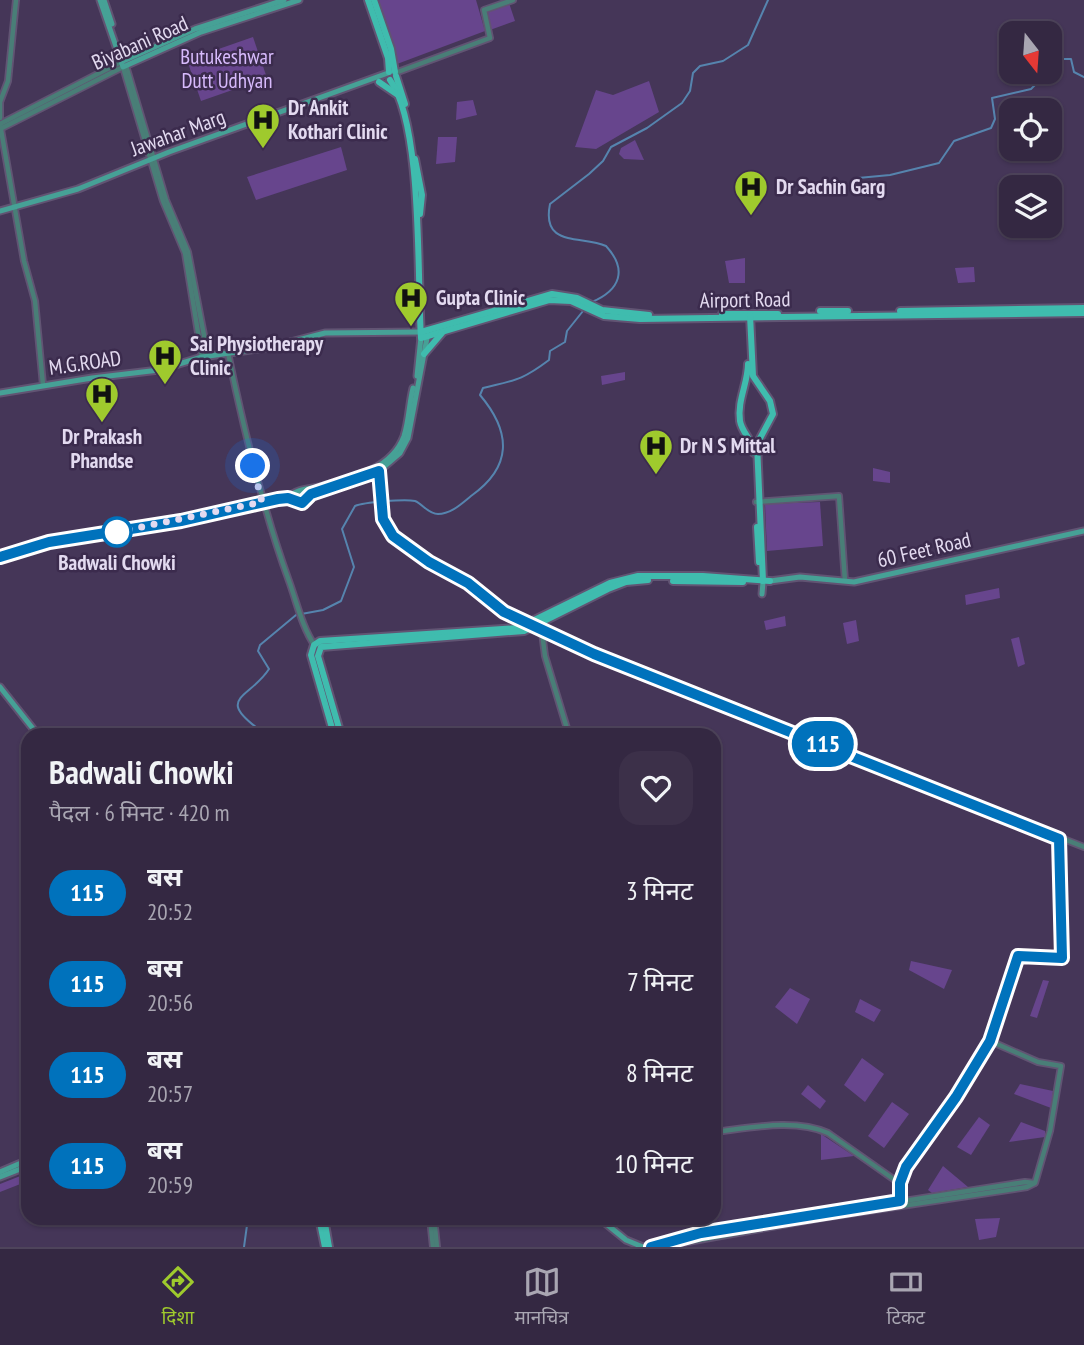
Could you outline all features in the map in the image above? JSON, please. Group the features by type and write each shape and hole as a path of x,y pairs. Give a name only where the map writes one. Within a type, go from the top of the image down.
{"main road":[{"path":"102,0 124,64"},
{"name":"Biyabani Road","path":"124,64 195,29 284,0"},
{"name":"Biyabani Road","path":"124,64 201,32 299,0"},
{"path":"0,557 49,542 181,521 262,502 288,498 302,503 311,494 379,468 396,458 408,438 424,354 417,197 399,96 368,0"},
{"path":"288,498 294,492 379,468 397,449 404,437 423,334 420,256 422,195 404,93 392,75 391,49 374,0"},
{"path":"366,83 379,82 392,75"},
{"path":"366,83 392,75"},
{"path":"379,82 399,96"},
{"name":"Jawahar Marg","path":"0,211 78,189 154,158 366,83"},
{"path":"423,334 539,295 551,293 581,302"},
{"path":"423,334 442,333 539,301 581,302"},
{"name":"Airport Road","path":"581,302 598,312 649,315 1084,310"},
{"path":"748,315 753,376 770,401 773,414 757,444 758,502"},
{"path":"748,315 748,369 740,396 740,421 753,447 762,593"},
{"name":"M.G.ROAD","path":"0,393 159,370 205,356 271,347 325,333 423,334"},
{"path":"424,354 442,333"},
{"name":"60 Feet Road","path":"763,580 800,578 845,582 1084,531"},
{"path":"332,728 313,664 316,647 326,639 531,626 624,578 763,580"},
{"path":"316,647 339,728"},
{"path":"0,687 32,728"},
{"path":"0,1171 21,1163"},
{"path":"0,1177 21,1169"},
{"path":"323,1225 327,1247"},
{"path":"608,1225 626,1240 643,1247"}],"street":[{"path":"0,118 1,98 8,81 16,0"},
{"path":"392,75 490,38 484,10 513,0"},
{"path":"124,64 154,158 163,201 185,253 205,356"},
{"name":"Biyabani Road","path":"43,385 36,301 24,261 0,126 124,64"},
{"path":"228,353 236,401 262,502 304,624 316,647"},
{"path":"379,468 381,509 388,530 408,549 468,583 504,612 542,631 1059,839 1084,846"},
{"path":"758,502 839,496 845,582"},
{"path":"542,631 545,656 567,728"},
{"path":"900,1204 900,1183 906,1167 956,1097 990,1041 1018,956 1062,958 1059,839"},
{"path":"656,1247 900,1204 1027,1187 1035,1183 1050,1131 1061,1066 1038,1062 990,1041"},
{"path":"721,1131 765,1126 816,1128 828,1133 900,1183"},
{"path":"433,1225 435,1245"}],"green space":[{"path":"375,0 476,0 485,31 397,64"},
{"path":"509,3 515,21 490,30 486,17 489,10"},
{"name":"Butukeshwar Dutt Udhyan","path":"253,37 267,78 201,101 187,60"},
{"path":"649,81 659,112 596,149 575,147 596,90 613,95"},
{"path":"473,100 477,115 456,120 457,102"},
{"path":"438,137 457,137 455,162 436,164"},
{"path":"635,140 644,160 624,159 619,154 621,148"},
{"path":"341,147 347,170 256,200 247,177"},
{"path":"745,258 745,283 729,283 725,261"},
{"path":"974,267 975,282 958,283 955,268"},
{"path":"625,372 625,380 602,385 601,376"},
{"path":"873,468 890,472 890,483 873,481"},
{"path":"820,502 823,546 767,551 765,504"},
{"path":"999,588 1000,598 966,605 965,595"},
{"path":"785,616 786,626 766,630 764,621"},
{"path":"856,620 859,641 847,644 843,623"},
{"path":"1019,637 1025,664 1018,667 1011,639"},
{"path":"911,961 952,970 944,989 909,970"},
{"path":"1043,980 1049,981 1037,1018 1030,1016"},
{"path":"790,988 810,999 797,1024 775,1007"},
{"path":"860,999 881,1010 874,1022 855,1012"},
{"path":"862,1058 884,1074 865,1102 844,1085"},
{"path":"1020,1084 1053,1091 1051,1108 1014,1094"},
{"path":"808,1085 826,1101 820,1109 801,1094"},
{"path":"892,1102 909,1114 884,1148 868,1136"},
{"path":"979,1117 990,1125 971,1155 957,1147"},
{"path":"1021,1122 1045,1131 1045,1137 1009,1142"},
{"path":"821,1134 854,1156 821,1160"},
{"path":"943,1166 968,1187 932,1193 928,1190"},
{"path":"21,1176 21,1184 0,1192 0,1184"},
{"path":"1000,1218 996,1237 979,1240 975,1219"}],"waterway":[{"path":"592,302 615,285 619,271 617,263 606,246 557,234 549,218 550,204 603,161 611,147 647,128 682,103 690,91 693,73 700,66 723,61 748,45 768,0"},
{"path":"1062,59 1071,59 1074,72 1084,77"},
{"path":"858,178 890,175 939,163 954,141 991,128 995,119 992,98 1031,89 1036,84"},
{"path":"257,728 241,713 238,706 245,693 269,669 258,651 260,645 296,615 323,610 341,601 354,567 342,529 355,506 410,500 418,502 431,512 443,514 456,508 484,485 494,473 503,449 498,423 480,395 483,388 518,379 549,360 550,351 565,342 567,331 583,311"},
{"path":"244,1247 247,1225"}],"bus line":[{"name":"115","path":"0,557 49,542 181,521 278,499 288,498 302,503 318,491 360,480 379,471 383,519 393,536 410,551 468,583 504,612 528,625 695,695 802,735 1059,839 1062,958 1018,956 990,1041 956,1097 906,1167 900,1183 900,1201 701,1233 651,1247"}],"place":[{"name":"Dr Ankit Kothari Clinic","path":"263,150"},
{"name":"Dr Sachin Garg","path":"751,217"},
{"name":"Gupta Clinic","path":"411,328"},
{"name":"Sai Physiotherapy Clinic","path":"165,386"},
{"name":"Dr Prakash Phandse","path":"102,424"},
{"name":"Dr N S Mittal","path":"656,476"},
{"name":"Badwali Chowki","path":"117,532"}],"route":[{"path":"117,532 181,521 262,502 253,466"}]}
